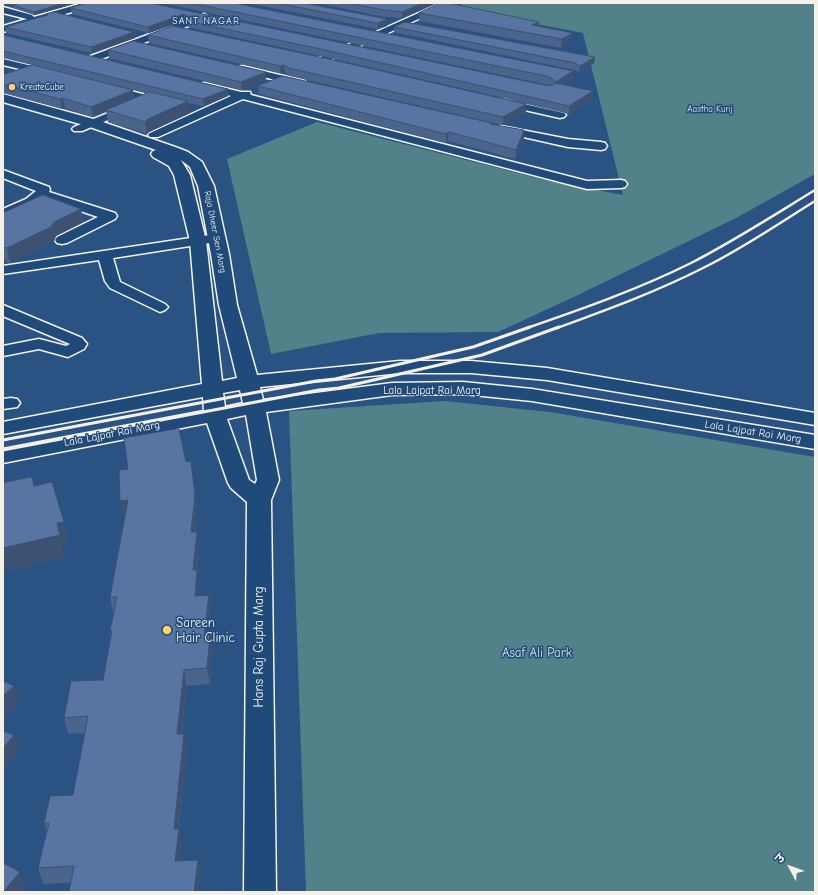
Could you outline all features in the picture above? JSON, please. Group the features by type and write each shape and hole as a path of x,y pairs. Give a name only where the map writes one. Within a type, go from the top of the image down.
{"street":[{"path":"5,25 55,14 94,3"},
{"path":"427,4 444,5"},
{"path":"154,135 444,5"},
{"path":"3,10 29,17"},
{"path":"55,14 77,20"},
{"path":"83,69 108,63 89,58 135,39 150,43 173,29 207,18 188,14"},
{"path":"384,21 420,26"},
{"path":"173,29 189,32"},
{"path":"364,31 395,37"},
{"path":"334,44 365,50"},
{"path":"305,57 336,64"},
{"path":"3,62 62,77"},
{"path":"235,68 312,85"},
{"path":"192,83 587,185 621,184"},
{"path":"97,86 170,104"},
{"name":"Raja Dheer Sen Marg","path":"3,98 155,152 175,163 182,175 198,241 215,414"},
{"path":"85,126 149,99"},
{"path":"491,99 560,116"},
{"name":"Raja Dheer Sen Marg","path":"3,105 164,147 192,161 200,171 206,186 217,238 228,306 255,407 268,480 259,500"},
{"path":"191,109 205,112"},
{"path":"491,126 568,143 601,146"},
{"path":"3,174 44,190 31,201 3,214"},
{"path":"41,194 110,216 62,240"},
{"path":"3,270 217,238"},
{"path":"105,254 112,281 115,285 160,307"},
{"path":"3,310 76,341 79,344 68,352 39,344 3,351"},
{"name":"Lala Lajpat Rai Marg","path":"3,428 248,382 400,367 471,367 547,374 815,419"},
{"name":"Lala Lajpat Rai Marg","path":"3,456 255,407 392,389 463,388 532,395 815,442"},
{"path":"215,414 239,483 259,500"},
{"name":"Hans Raj Gupta Marg","path":"259,500 260,892"}],"green space":[{"name":"Aastha Kunj","path":"464,3 815,3 815,174 738,217 578,295 498,332 379,333 271,354 227,159 317,122 545,180 623,195 583,33 454,8"},
{"name":"Asaf Ali Park","path":"445,401 550,412 815,457 815,892 306,892 289,411"}],"building":[{"path":"19,3 64,3 34,12 13,5"},
{"path":"86,3 150,3 549,86 556,83 593,91 569,106 321,49 187,21 190,18 184,14 148,27 71,8"},
{"path":"192,3 234,3 573,71 556,82 550,77"},
{"path":"278,3 304,3 387,19 378,23"},
{"path":"348,3 423,3 402,12"},
{"path":"440,3 449,3 539,22 532,25 573,33 562,39 419,13"},
{"path":"54,12 134,32 91,47 5,27"},
{"path":"405,22 595,57 580,66 575,63 394,27"},
{"path":"173,26 320,57 526,104 503,117 289,68 284,65 280,66 148,35"},
{"path":"3,35 228,89 203,99 3,51"},
{"path":"133,41 266,72 241,82 108,50"},
{"path":"33,65 133,90 91,107 63,98 60,99 3,84 3,75"},
{"path":"283,76 492,123 490,124 524,130 516,150 449,132 446,134 258,86"},
{"path":"150,92 188,101 148,119 145,122 106,110"},
{"path":"43,195 81,209 54,222 51,227 7,248 3,247 3,213"},
{"path":"179,429 186,462 191,461 195,495 191,532 197,532 193,570 197,570 195,596 209,595 204,636 210,635 207,668 184,670 177,734 184,734 174,829 179,829 175,861 198,860 194,892 69,892 74,866 38,868 49,823 44,823 50,796 73,795 88,716 64,718 71,681 103,680 112,631 110,631 117,597 110,597 128,500 120,501 119,470 128,469 124,438"},
{"path":"32,477 34,486 52,482 64,522 57,523 60,535 3,548 3,483"},
{"path":"3,681 14,686 3,696"},
{"path":"3,731 14,735 3,748"},
{"path":"3,863 20,872 3,892"}],"railway":[{"path":"527,328 610,298 691,263 754,228 815,190"},
{"path":"557,328 649,293 685,277 746,245 815,201"},
{"path":"3,440 316,381 335,379 473,347 530,327"},
{"path":"3,450 319,390 339,388 482,355 559,327"}],"place":[{"name":"KreateCube","path":"12,87"},
{"name":"Sareen Hair Clinic","path":"167,630"}],"district":[{"name":"SANT NAGAR","path":"206,21"}]}
